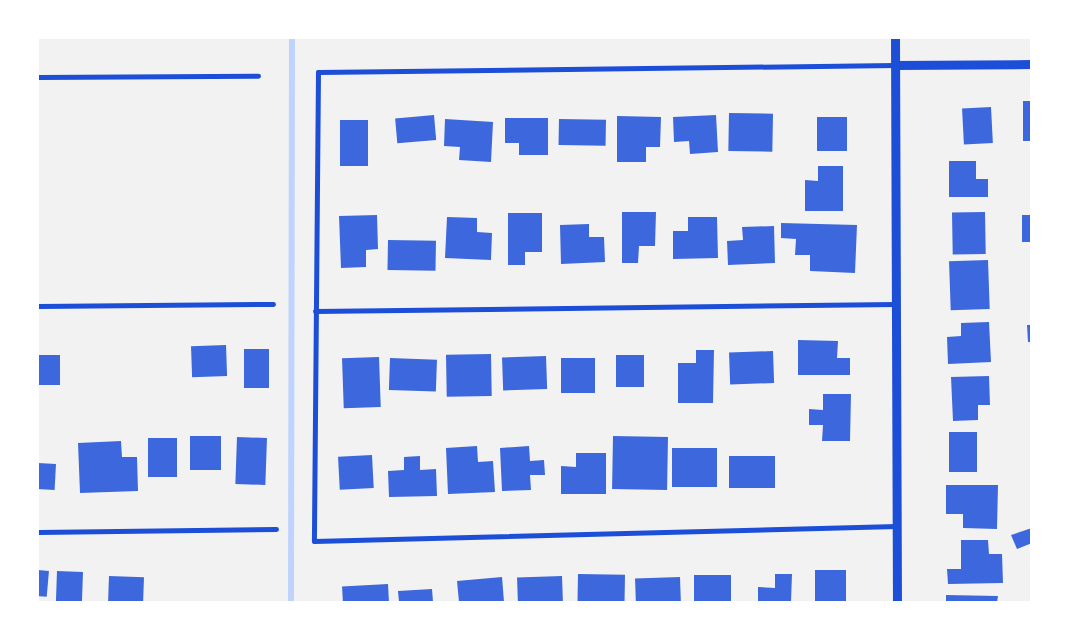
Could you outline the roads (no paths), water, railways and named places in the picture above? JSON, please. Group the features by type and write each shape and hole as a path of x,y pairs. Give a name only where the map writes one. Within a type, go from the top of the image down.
{"street":[{"path":"895,38 897,602"},
{"path":"897,526 314,541 318,72 1032,64"},
{"path":"38,77 258,76"},
{"path":"38,306 273,304"},
{"path":"315,311 896,304"},
{"path":"38,532 276,529"}],"waterway":[{"path":"291,602 292,38"}]}
